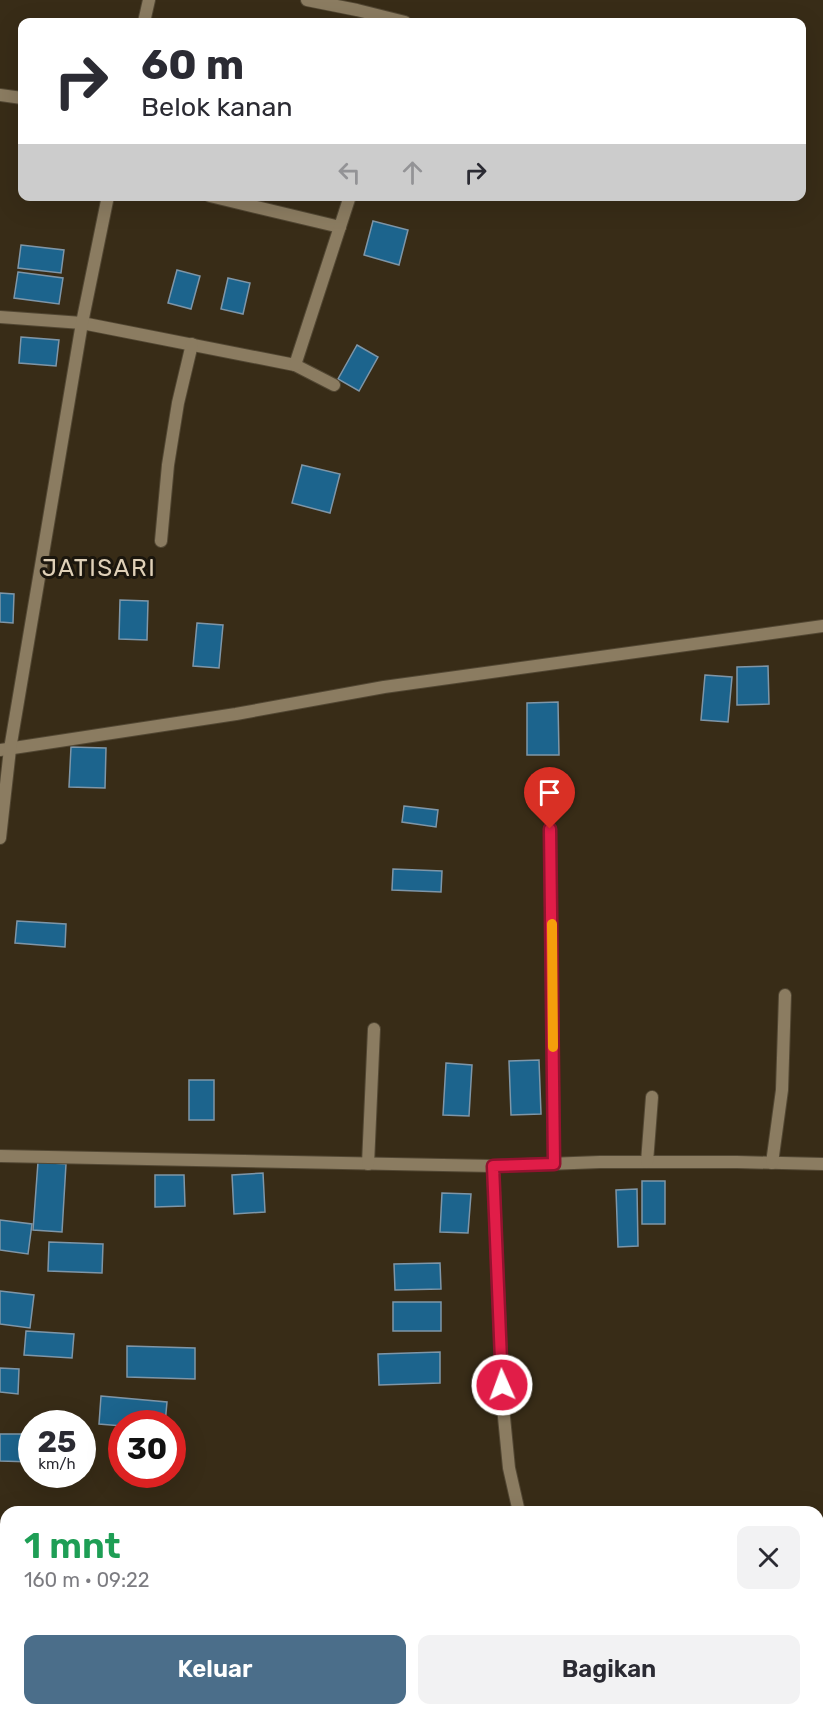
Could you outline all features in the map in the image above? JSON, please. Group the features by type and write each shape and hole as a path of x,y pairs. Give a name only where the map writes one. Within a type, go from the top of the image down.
{"street":[{"path":"145,18 148,0"},
{"path":"307,0 389,18"},
{"path":"0,95 18,97"},
{"path":"0,838 5,750 82,323 107,201"},
{"path":"228,201 340,227"},
{"path":"295,364 348,201"},
{"path":"0,317 82,323 295,364 334,385"},
{"path":"161,541 168,465 178,403 192,344"},
{"path":"5,750 236,714 384,687 823,626"},
{"path":"550,829 554,1164"},
{"path":"772,1163 782,1090 785,995"},
{"path":"368,1164 374,1029"},
{"path":"647,1162 652,1098"},
{"path":"0,1156 493,1166 647,1162 823,1164"},
{"path":"493,1166 503,1407 509,1468 518,1506"}],"building":[{"path":"373,221 408,230 399,265 364,255"},
{"path":"21,245 64,250 61,273 18,268"},
{"path":"177,270 200,276 191,309 168,303"},
{"path":"18,272 63,278 59,304 14,298"},
{"path":"228,278 250,283 243,314 221,309"},
{"path":"21,337 59,340 56,366 19,363"},
{"path":"357,345 378,357 359,391 338,379"},
{"path":"302,465 340,474 330,513 292,503"},
{"path":"0,593 14,594 13,623 0,622"},
{"path":"120,600 148,601 147,640 119,639"},
{"path":"197,623 223,625 219,668 193,666"},
{"path":"768,666 769,704 737,705 737,667"},
{"path":"705,675 732,677 728,722 701,720"},
{"path":"558,702 559,755 527,755 527,703"},
{"path":"71,747 106,748 105,788 69,787"},
{"path":"404,806 438,810 436,827 402,822"},
{"path":"393,869 442,871 441,892 392,890"},
{"path":"17,921 66,924 65,947 15,943"},
{"path":"539,1060 541,1114 511,1115 509,1061"},
{"path":"446,1063 472,1065 469,1116 443,1115"},
{"path":"189,1080 214,1080 214,1120 189,1120"},
{"path":"38,1162 66,1164 62,1232 33,1230"},
{"path":"263,1173 265,1212 234,1214 232,1175"},
{"path":"155,1175 184,1175 185,1206 155,1207"},
{"path":"642,1181 665,1181 665,1224 642,1224"},
{"path":"637,1189 638,1246 618,1247 616,1190"},
{"path":"442,1193 471,1194 468,1233 440,1232"},
{"path":"0,1220 32,1224 28,1254 0,1250"},
{"path":"49,1242 103,1244 102,1273 48,1271"},
{"path":"440,1263 441,1289 395,1290 394,1264"},
{"path":"0,1291 34,1295 30,1328 0,1324"},
{"path":"393,1302 441,1302 441,1331 393,1331"},
{"path":"26,1331 74,1334 72,1358 24,1355"},
{"path":"127,1346 195,1348 195,1379 127,1377"},
{"path":"440,1352 440,1383 379,1385 378,1354"},
{"path":"0,1368 19,1369 18,1394 0,1392"},
{"path":"101,1396 167,1402 166,1410 108,1410 108,1425 99,1424"},
{"path":"0,1434 18,1434 18,1462 0,1461"}],"slow traffic":[{"path":"552,924 553,1047"}],"district":[{"name":"JATISARI","path":"99,568"}],"route":[{"path":"502,1385 493,1166 554,1164 550,829"}]}
